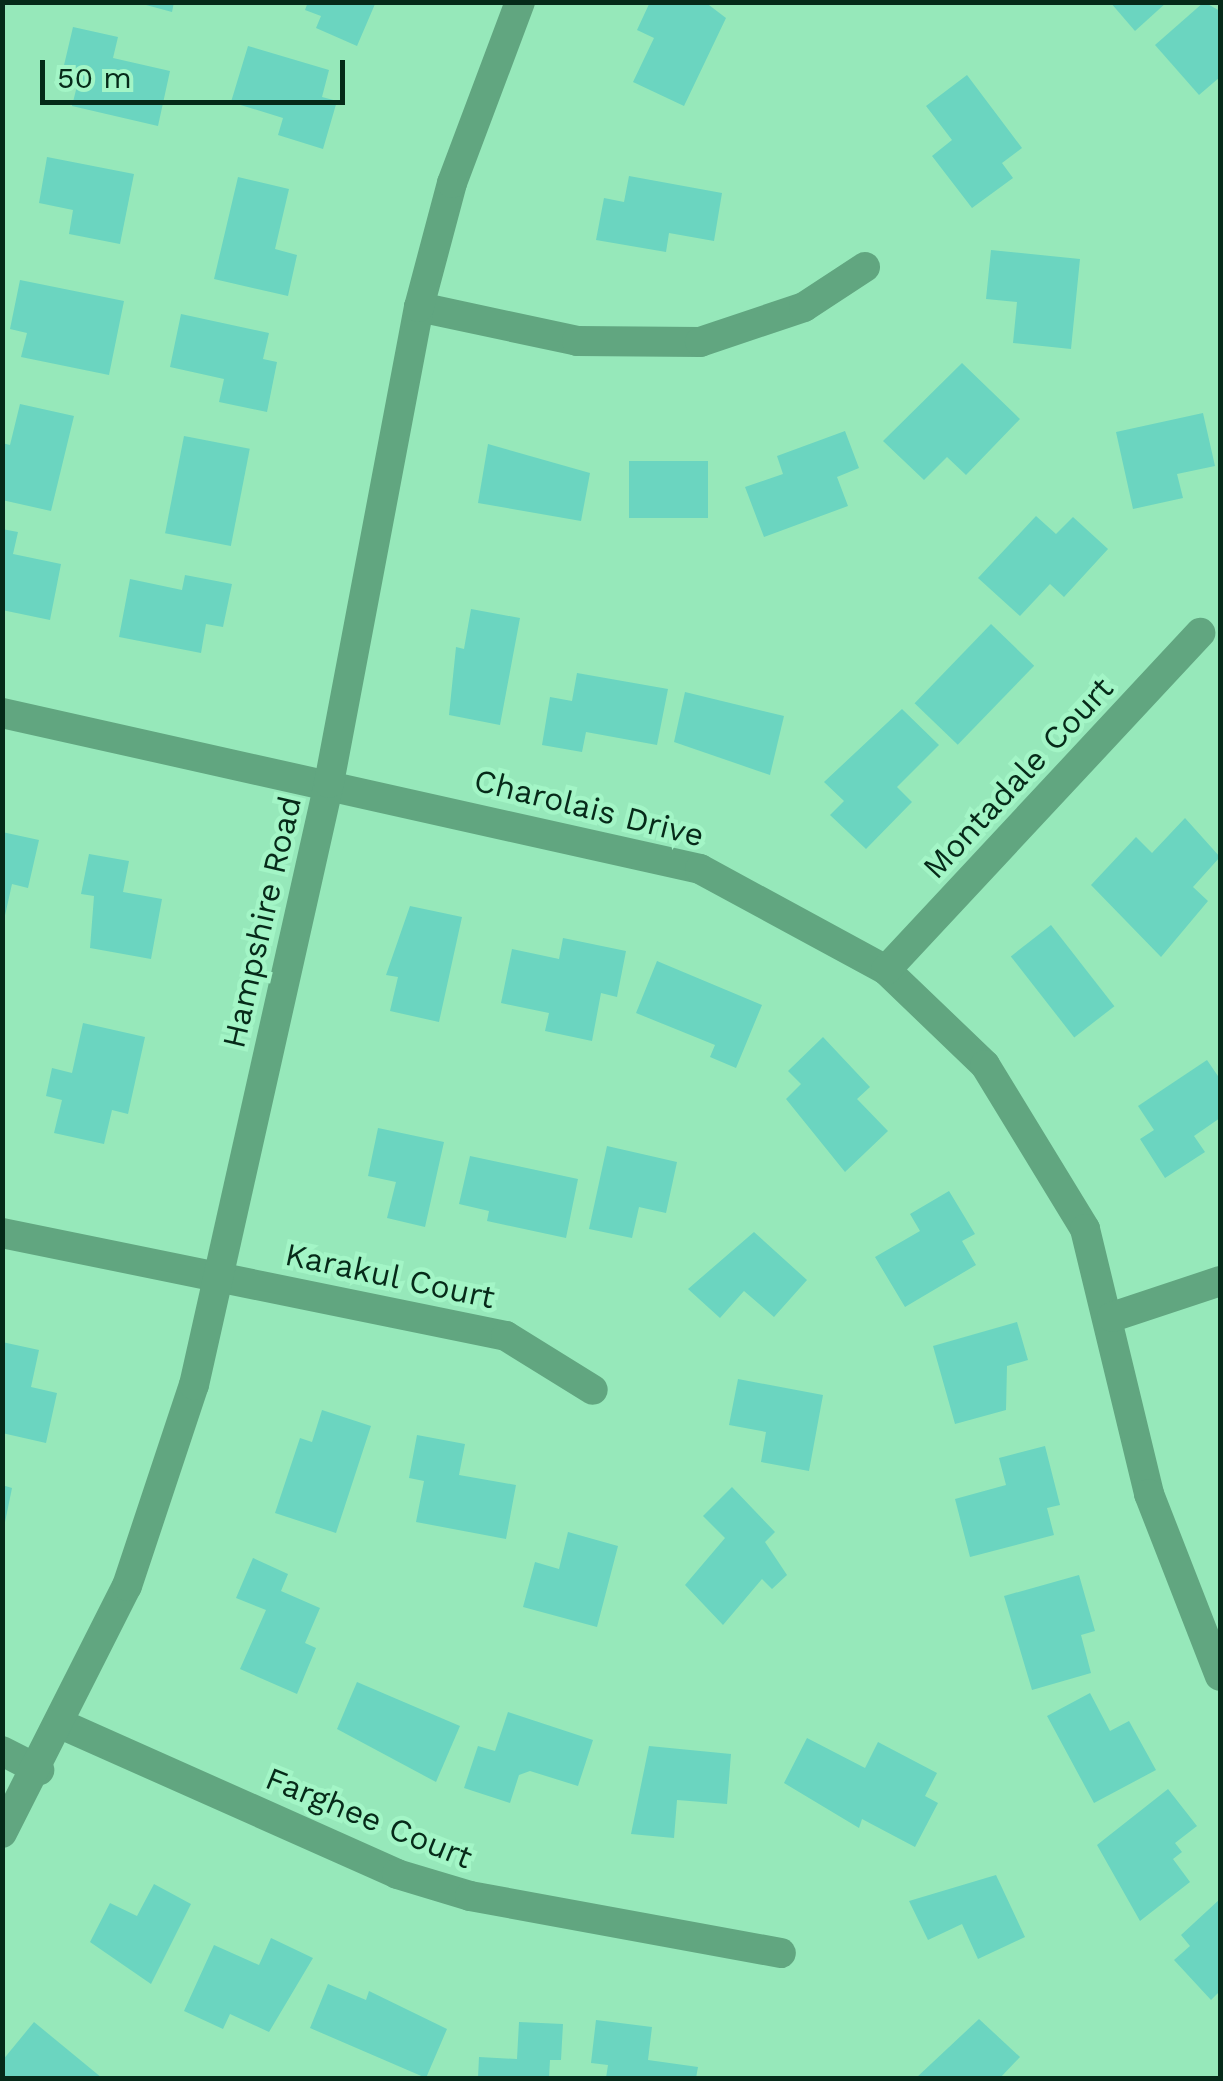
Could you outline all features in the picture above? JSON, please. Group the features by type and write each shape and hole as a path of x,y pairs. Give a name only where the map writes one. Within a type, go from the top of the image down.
{"street":[{"name":"Hampshire Road","path":"2,1833 63,1725 126,1586 194,1385 329,783 419,306 452,183 520,2"},
{"path":"419,306 577,341 700,342 804,307 866,266"},
{"name":"Montadale Court","path":"886,970 1200,633"},
{"name":"Charolais Drive","path":"2,713 329,783 700,869 886,970 985,1065 1025,1121 1086,1230 1112,1317 1148,1494 1220,1676"},
{"name":"Karakul Court","path":"2,1232 506,1336 592,1390"},
{"path":"1112,1317 1220,1281"},
{"name":"Farghee Court","path":"63,1725 397,1874 470,1896 781,1954"},
{"path":"2,1751 40,1770"}],"building":[{"path":"135,2 174,2 172,12"},
{"path":"308,2 375,4 357,46 316,28 321,16 305,10"},
{"path":"650,2 705,2 726,18 684,106 633,82 654,38 637,30"},
{"path":"1110,2 1167,2 1135,31"},
{"path":"1204,2 1220,11 1220,77 1199,95 1155,45"},
{"path":"73,27 118,37 113,58 170,71 158,126 72,106 78,82 61,78"},
{"path":"248,46 329,70 322,97 337,101 323,149 278,135 283,118 231,102"},
{"path":"967,75 1022,148 1002,163 1013,178 972,208 932,156 952,140 926,106"},
{"path":"47,157 134,174 120,244 69,234 73,210 39,203"},
{"path":"629,176 722,193 714,241 669,233 666,252 596,240 604,198 624,202"},
{"path":"238,177 289,189 275,249 297,255 288,296 214,279"},
{"path":"991,250 1080,259 1071,349 1013,343 1017,302 986,299"},
{"path":"20,280 124,301 109,375 21,357 27,333 10,329"},
{"path":"181,314 269,333 263,359 277,362 267,412 219,402 224,379 170,367"},
{"path":"962,363 1020,419 966,475 947,457 924,480 883,441"},
{"path":"20,404 74,416 51,511 2,500 2,443 10,445"},
{"path":"1203,413 1215,466 1177,474 1183,498 1133,509 1116,432"},
{"path":"845,431 859,468 837,477 848,506 764,537 745,487 783,474 777,456"},
{"path":"184,436 250,449 231,546 165,533"},
{"path":"488,444 590,473 581,521 478,503"},
{"path":"629,461 708,461 708,518 629,518"},
{"path":"1036,516 1056,534 1073,517 1108,549 1064,597 1050,584 1020,616 978,578"},
{"path":"2,529 18,532 13,554 61,564 50,620 2,610"},
{"path":"185,575 232,584 223,627 206,624 201,653 119,637 130,579 182,590"},
{"path":"471,609 520,618 500,725 449,715 456,647 464,649"},
{"path":"991,624 1034,666 958,745 915,703"},
{"path":"577,673 668,689 657,745 586,732 582,752 542,745 550,697 572,701"},
{"path":"685,692 784,716 770,775 674,742"},
{"path":"902,709 939,745 897,787 912,802 866,849 830,815 844,801 824,782"},
{"path":"1185,818 1220,857 1193,887 1208,901 1161,957 1091,885 1136,837 1152,853"},
{"path":"2,832 39,840 28,888 12,884 4,920"},
{"path":"89,854 129,861 123,892 162,899 151,959 90,948 94,896 81,894"},
{"path":"410,906 462,917 439,1022 390,1011 398,977 386,975"},
{"path":"1051,925 1114,1006 1074,1038 1011,956"},
{"path":"563,938 626,951 617,997 601,993 592,1041 545,1031 549,1013 501,1003 512,949 559,959"},
{"path":"657,961 762,1005 736,1068 710,1057 715,1045 636,1013"},
{"path":"83,1023 145,1037 128,1114 112,1110 104,1144 54,1133 62,1100 46,1096 52,1068 72,1073"},
{"path":"823,1037 870,1087 857,1099 888,1131 845,1172 786,1099 801,1084 788,1071"},
{"path":"1207,1060 1220,1079 1220,1118 1194,1136 1205,1152 1165,1178 1140,1139 1154,1130 1138,1106"},
{"path":"378,1128 444,1142 425,1227 387,1218 396,1182 368,1176"},
{"path":"607,1146 677,1162 666,1213 639,1207 632,1238 589,1229"},
{"path":"470,1156 578,1179 566,1238 487,1221 489,1211 459,1204"},
{"path":"949,1191 975,1234 962,1241 976,1265 905,1307 875,1257 920,1231 910,1214"},
{"path":"754,1232 807,1280 774,1317 744,1291 720,1318 688,1289"},
{"path":"1017,1322 1028,1360 1007,1366 1006,1410 955,1424 933,1346"},
{"path":"2,1342 39,1350 31,1387 57,1393 46,1443 2,1433"},
{"path":"738,1379 823,1395 809,1471 761,1462 766,1432 729,1425"},
{"path":"322,1410 371,1426 336,1533 275,1513 300,1438 312,1442"},
{"path":"417,1435 465,1444 459,1475 516,1485 506,1539 416,1522 424,1481 409,1478"},
{"path":"1045,1446 1060,1505 1047,1508 1054,1535 970,1557 955,1499 1006,1485 999,1458"},
{"path":"2,1485 12,1488 4,1527 2,1527"},
{"path":"732,1487 775,1532 765,1542 787,1575 772,1589 762,1579 723,1625 685,1585 725,1538 703,1516"},
{"path":"568,1532 618,1546 597,1627 523,1607 535,1562 559,1569"},
{"path":"253,1558 288,1574 281,1591 320,1608 305,1643 316,1648 297,1694 240,1669 266,1610 236,1598"},
{"path":"1079,1575 1095,1631 1081,1635 1091,1673 1032,1690 1004,1596"},
{"path":"357,1682 460,1726 436,1782 337,1729"},
{"path":"1090,1693 1110,1731 1129,1721 1156,1770 1094,1803 1047,1716"},
{"path":"508,1712 593,1740 578,1786 530,1771 519,1775 510,1803 464,1788 478,1746 495,1751"},
{"path":"807,1738 865,1768 878,1742 937,1773 925,1796 938,1803 915,1847 862,1819 859,1828 784,1783"},
{"path":"649,1746 731,1754 727,1804 677,1800 674,1838 631,1834"},
{"path":"1168,1789 1197,1826 1175,1843 1182,1852 1173,1859 1190,1882 1140,1921 1097,1845"},
{"path":"996,1875 1025,1937 978,1959 962,1924 928,1940 909,1901"},
{"path":"154,1884 191,1904 151,1984 90,1942 110,1903 137,1916"},
{"path":"1220,1899 1220,1991 1211,2000 1174,1960 1190,1946 1181,1935"},
{"path":"271,1938 313,1958 269,2032 230,2014 223,2029 184,2011 214,1945 259,1965"},
{"path":"328,1984 366,2000 369,1991 447,2029 426,2078 310,2028"},
{"path":"979,2019 1020,2057 1000,2078 916,2078"},
{"path":"596,2020 652,2027 648,2060 698,2067 696,2078 606,2078 608,2065 591,2063"},
{"path":"34,2022 102,2078 2,2078 2,2061"},
{"path":"519,2022 563,2024 561,2060 550,2060 549,2078 478,2078 479,2057 517,2059"}]}
